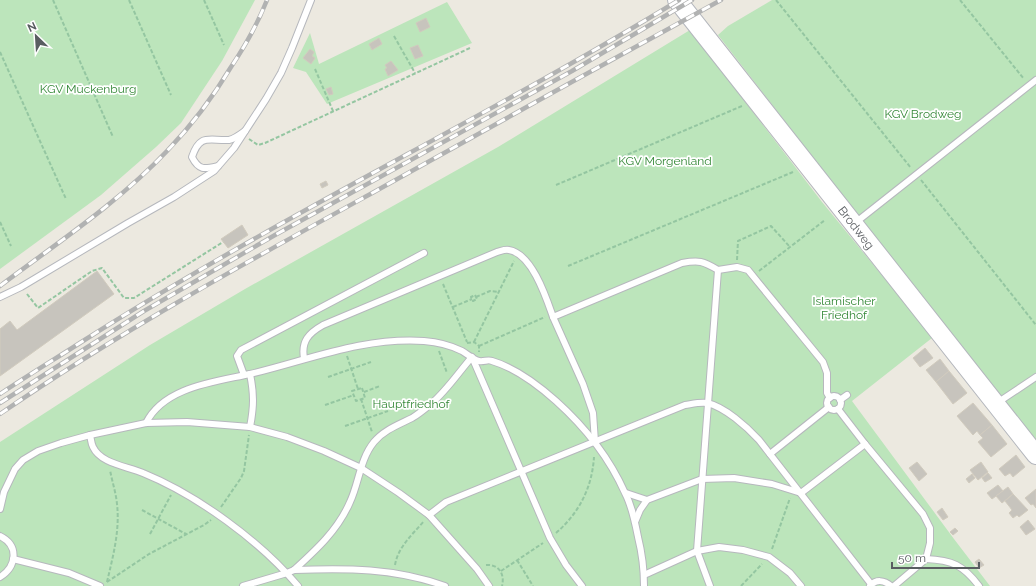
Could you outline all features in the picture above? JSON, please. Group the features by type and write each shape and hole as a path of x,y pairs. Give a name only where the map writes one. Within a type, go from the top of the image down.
{"street":[{"name":"Brodweg","path":"677,0 1036,455"}],"lane":[{"path":"0,297 21,287 128,222 174,197 214,171 247,130 281,73 311,0"},
{"path":"853,224 1036,80"},
{"path":"218,166 204,169 196,165 192,157 195,147 202,140 213,138 230,140 247,130"},
{"path":"304,358 303,351 305,341 311,332 323,325 507,249 518,253 528,261 534,271 583,384 593,413 595,442"},
{"path":"250,427 254,393 247,374 237,356 241,350 424,253"},
{"path":"553,315 682,263 696,261 708,264 718,270 737,267 748,270 823,362 827,373 828,393 830,398 828,404 829,407"},
{"path":"710,586 697,551 718,270"},
{"path":"146,423 151,413 179,393 304,358 371,343 425,341 448,345 479,361 491,360 516,371 538,386 569,413 595,442 626,493 635,522 641,550 644,586"},
{"path":"294,570 328,537 341,519 350,502 365,458 375,441 394,426 414,417 433,402 472,357"},
{"path":"472,357 550,538 566,565 582,586"},
{"path":"996,404 1036,377"},
{"path":"840,400 847,395"},
{"path":"830,398 833,396 838,397 840,400"},
{"path":"838,409 841,403 840,400"},
{"path":"429,515 446,502 685,405 708,403 727,413 746,426 801,493 870,585 878,581 887,582 893,586 926,559 930,543 930,528 923,514 838,409 835,410 829,407"},
{"path":"770,454 829,407"},
{"path":"0,509 4,492 15,468 23,460 38,451 90,435 146,423 187,422 250,427 287,437 324,451 361,468 399,493 429,515 477,569 489,586"},
{"path":"90,435 92,446 97,454 174,488 216,513 242,533 287,573 298,586"},
{"path":"635,522 640,510 647,500 702,479 734,478 772,484 793,492 801,493 865,444"},
{"path":"626,493 647,500"},
{"path":"0,536 7,541 12,548 13,559 11,567 0,577"},
{"path":"644,574 697,551 719,547 743,550 768,557 790,573 802,586"},
{"path":"13,559 69,573 100,586"},
{"path":"926,559 943,560 958,565 972,577 979,586"},
{"path":"243,586 294,570 342,568 368,569 394,573 445,586"}],"path":[{"path":"53,0 113,138"},
{"path":"129,0 171,96"},
{"path":"204,0 224,45"},
{"path":"776,0 1036,325"},
{"path":"960,0 1029,85"},
{"path":"394,36 415,73"},
{"path":"247,130 247,137 258,145 470,48"},
{"path":"0,52 66,199"},
{"path":"315,68 334,111"},
{"path":"556,185 756,100"},
{"path":"568,266 807,166"},
{"path":"753,276 825,220"},
{"path":"0,222 11,246"},
{"path":"737,267 738,241 771,226 790,247"},
{"path":"24,290 38,308 92,272 102,268 124,298 134,298 223,242"},
{"path":"474,342 518,253"},
{"path":"439,276 468,342"},
{"path":"453,307 472,299 471,297 475,295 476,297 490,291 499,292"},
{"path":"479,346 553,315"},
{"path":"436,343 451,383"},
{"path":"344,348 358,389"},
{"path":"328,376 371,362"},
{"path":"364,392 380,386"},
{"path":"362,388 364,392 366,398 356,401 352,391 362,388"},
{"path":"325,405 354,396"},
{"path":"361,399 375,441"},
{"path":"345,426 388,411"},
{"path":"104,586 107,582 149,554 204,525 212,519 241,478 244,471 250,427"},
{"path":"501,571 550,538 569,522 584,498 593,472 595,442"},
{"path":"107,582 114,554 117,532 117,504 108,460"},
{"path":"150,534 174,488"},
{"path":"741,586 768,557 793,492"},
{"path":"142,510 186,534"},
{"path":"394,573 397,557 401,548 429,515"},
{"path":"517,560 532,586"},
{"path":"477,569 484,566 494,566 501,571 504,581 502,586"}],"green space":[{"name":"KGV Mückenburg","path":"0,0 255,0 222,61 181,123 101,195 0,269"},
{"name":"KGV Brodweg","path":"772,0 1036,0 1036,440 863,222 718,35 728,26"},
{"path":"447,2 472,43 327,104 306,72 293,68 310,33 319,64"},
{"name":"Hauptfriedhof","path":"690,30 822,202 932,338 852,401 990,586 0,586 0,442 150,345 245,289 498,147"}],"building":[{"path":"426,18 430,27 420,32 416,23"},
{"path":"379,38 382,44 372,50 369,44"},
{"path":"418,45 423,56 415,59 410,48"},
{"path":"310,49 314,52 312,56 315,58 311,64 303,58"},
{"path":"391,61 398,70 388,76 385,65"},
{"path":"331,87 333,94 329,95 326,89"},
{"path":"326,181 328,185 322,188 320,184"},
{"path":"242,225 248,235 228,248 221,239"},
{"path":"97,271 114,294 0,376 0,329 10,321 17,330"},
{"path":"925,348 933,358 920,367 913,358"},
{"path":"940,359 949,371 936,382 926,370"},
{"path":"949,371 967,393 953,404 936,382"},
{"path":"973,403 992,425 980,435 977,431 973,435 957,416"},
{"path":"992,425 1007,444 991,457 978,442 983,438 980,435"},
{"path":"1016,455 1025,467 1013,477 1010,473 1005,476 999,469"},
{"path":"917,462 927,474 919,481 909,468"},
{"path":"981,462 988,472 978,480 970,470"},
{"path":"988,473 992,478 985,482 982,478"},
{"path":"972,474 975,478 969,483 966,479"},
{"path":"998,485 1003,491 992,499 987,493"},
{"path":"1008,487 1013,494 1002,503 996,496"},
{"path":"1036,489 1036,508 1025,498"},
{"path":"1013,494 1028,510 1019,517 1017,515 1013,518 1009,513 1012,510 1005,501"},
{"path":"942,508 948,517 943,520 937,512"},
{"path":"1028,520 1035,529 1026,535 1020,527"},
{"path":"955,528 958,531 953,535 950,532"},
{"path":"979,559 984,565 979,568 975,562"}],"railway":[{"path":"0,286 108,205 167,151 202,110 217,89 246,43 267,0"},
{"path":"0,394 156,296 230,253 305,210 531,86 679,0"},
{"path":"0,403 144,311 275,235 572,71 692,0"},
{"path":"0,414 45,384 184,298 721,0"}],"park label":[{"name":"KGV Morgenland","path":"665,161"},
{"name":"Islamischer Friedhof","path":"844,308"}]}
